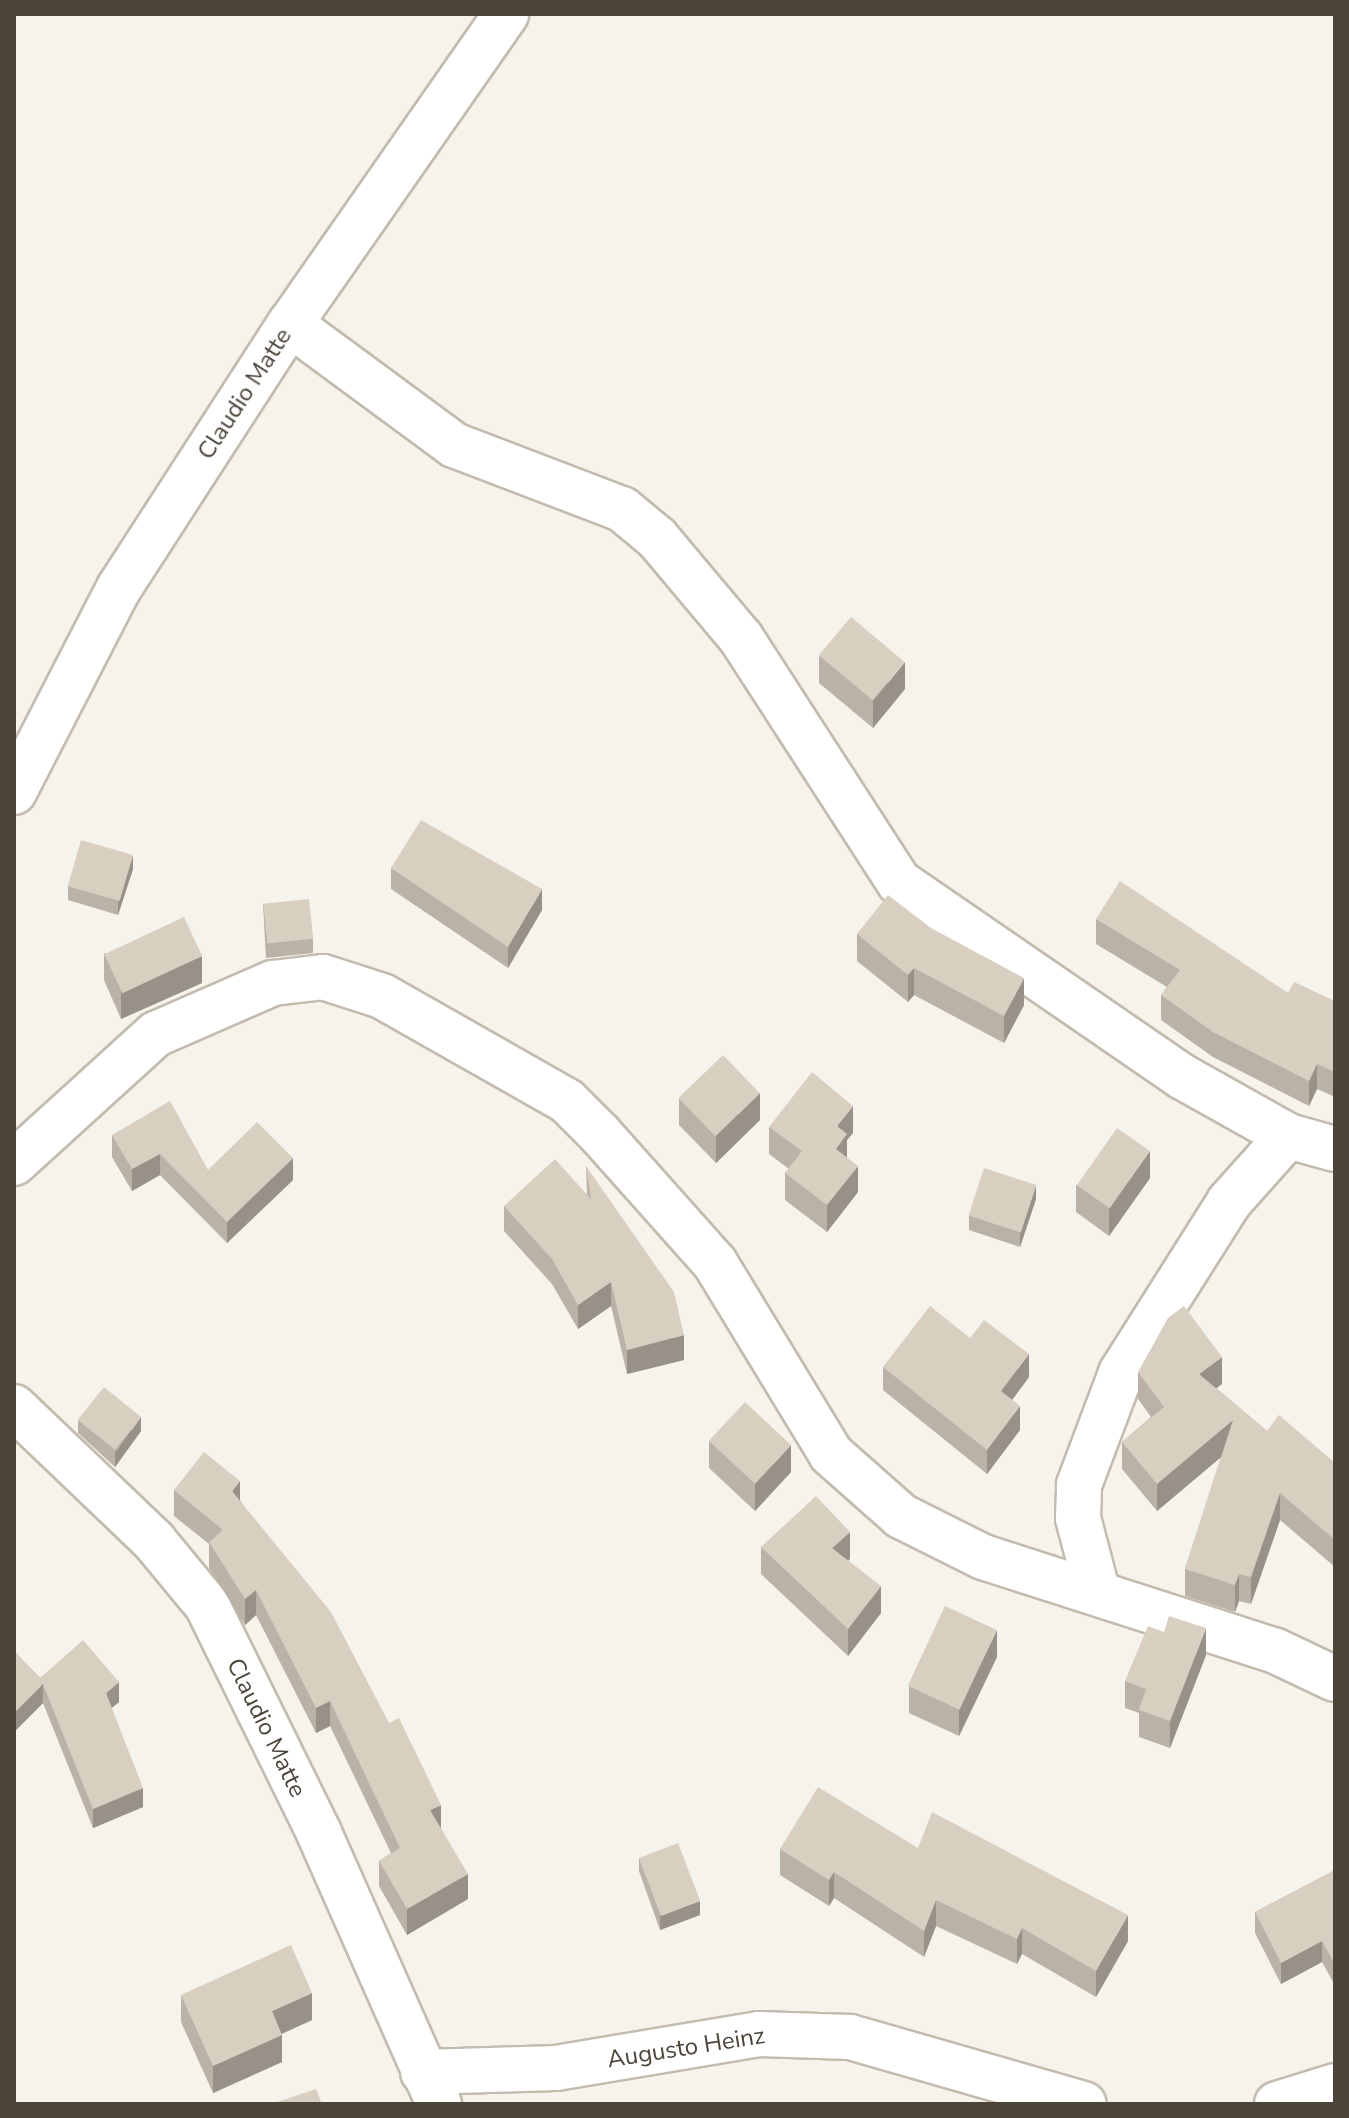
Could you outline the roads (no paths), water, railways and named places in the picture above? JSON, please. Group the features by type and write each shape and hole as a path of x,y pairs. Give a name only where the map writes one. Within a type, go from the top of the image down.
{"street":[{"name":"Claudio Matte","path":"14,792 119,588 290,324 506,14"},
{"path":"290,324 454,445 622,509 657,538 741,638 899,882 1183,1077 1288,1136 1335,1149"},
{"path":"14,1163 156,1034 273,983 323,977 382,996 578,1112 715,1263 831,1454 901,1516 983,1557 1097,1590 1335,1679"},
{"path":"1097,1590 1078,1518 1095,1432 1183,1267 1288,1136"},
{"name":"Claudio Matte","path":"14,1407 154,1541 207,1605 319,1833 431,2088"},
{"name":"Augusto Heinz","path":"431,2088 759,2034 850,2037 1084,2104"},
{"path":"1277,2104 1335,2086"}]}
